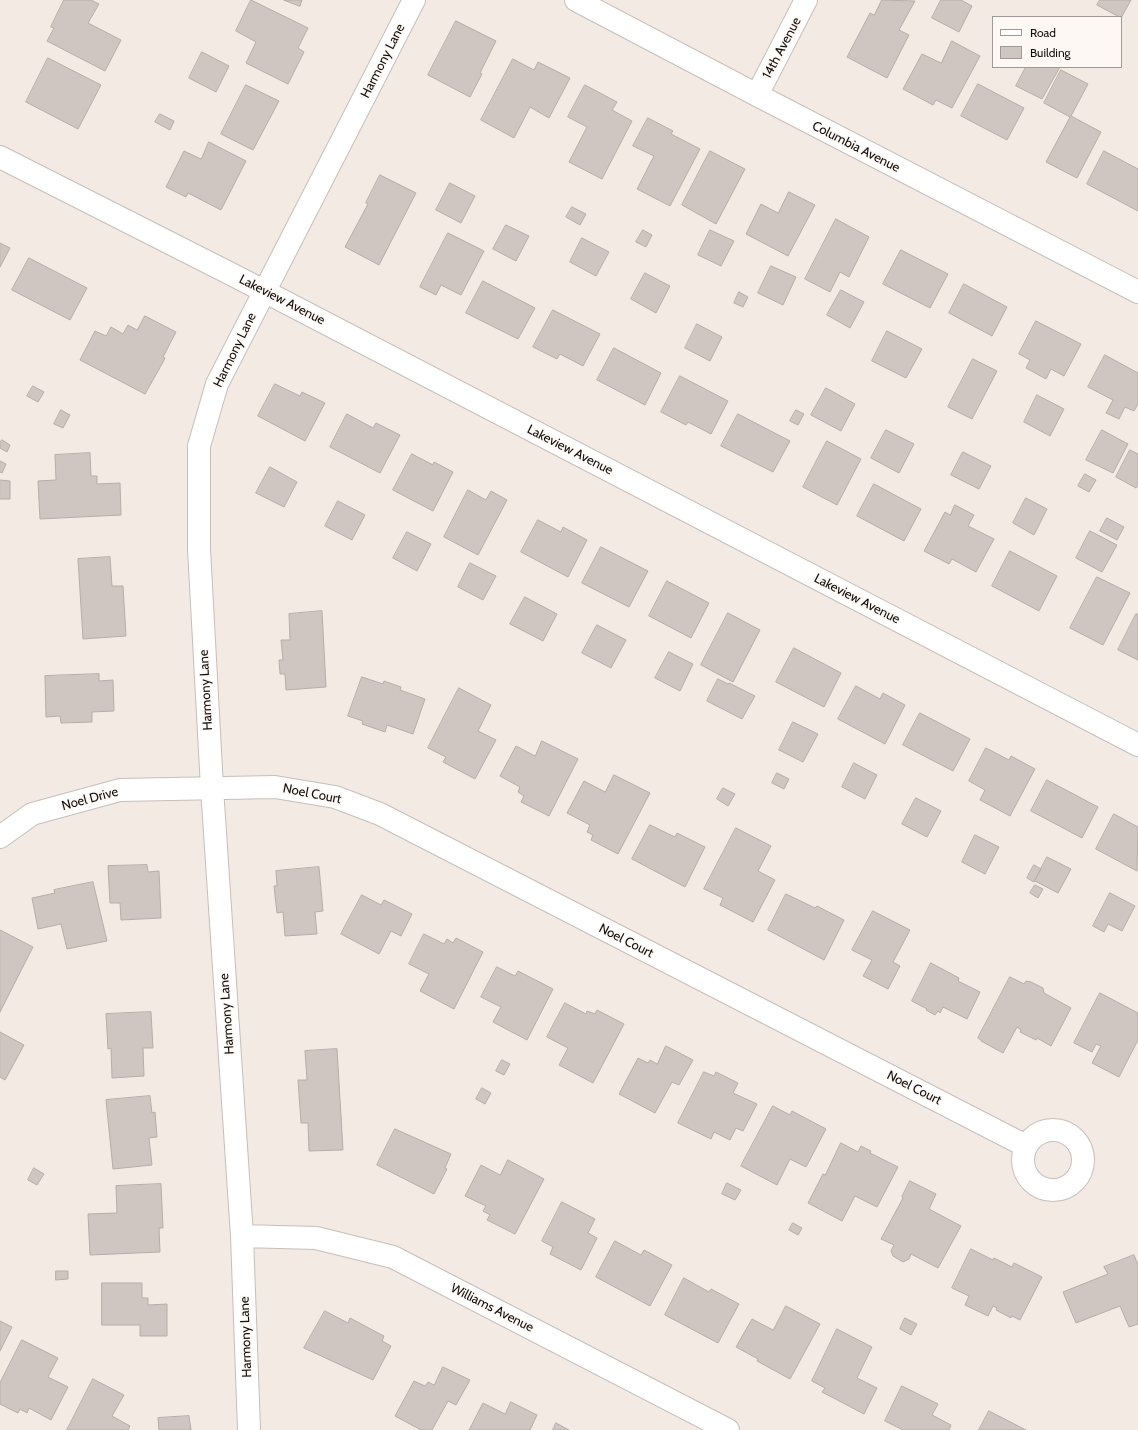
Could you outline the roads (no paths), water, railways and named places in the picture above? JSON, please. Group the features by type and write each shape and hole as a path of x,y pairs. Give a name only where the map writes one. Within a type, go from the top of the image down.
{"street":[{"name":"Harmony Lane","path":"249,1430 242,1236 212,788 199,549 198,446 217,384 414,0"},
{"name":"Columbia Avenue","path":"576,0 757,96 1138,292"},
{"name":"14th Avenue","path":"757,96 806,0"},
{"name":"Lakeview Avenue","path":"0,157 264,291 1138,745"},
{"name":"Noel Court","path":"212,788 275,787 335,797 380,814 1026,1146"},
{"name":"Noel Drive","path":"0,837 32,814 120,790 212,788"},
{"name":"Williams Avenue","path":"242,1236 316,1238 393,1257 728,1430"}]}
